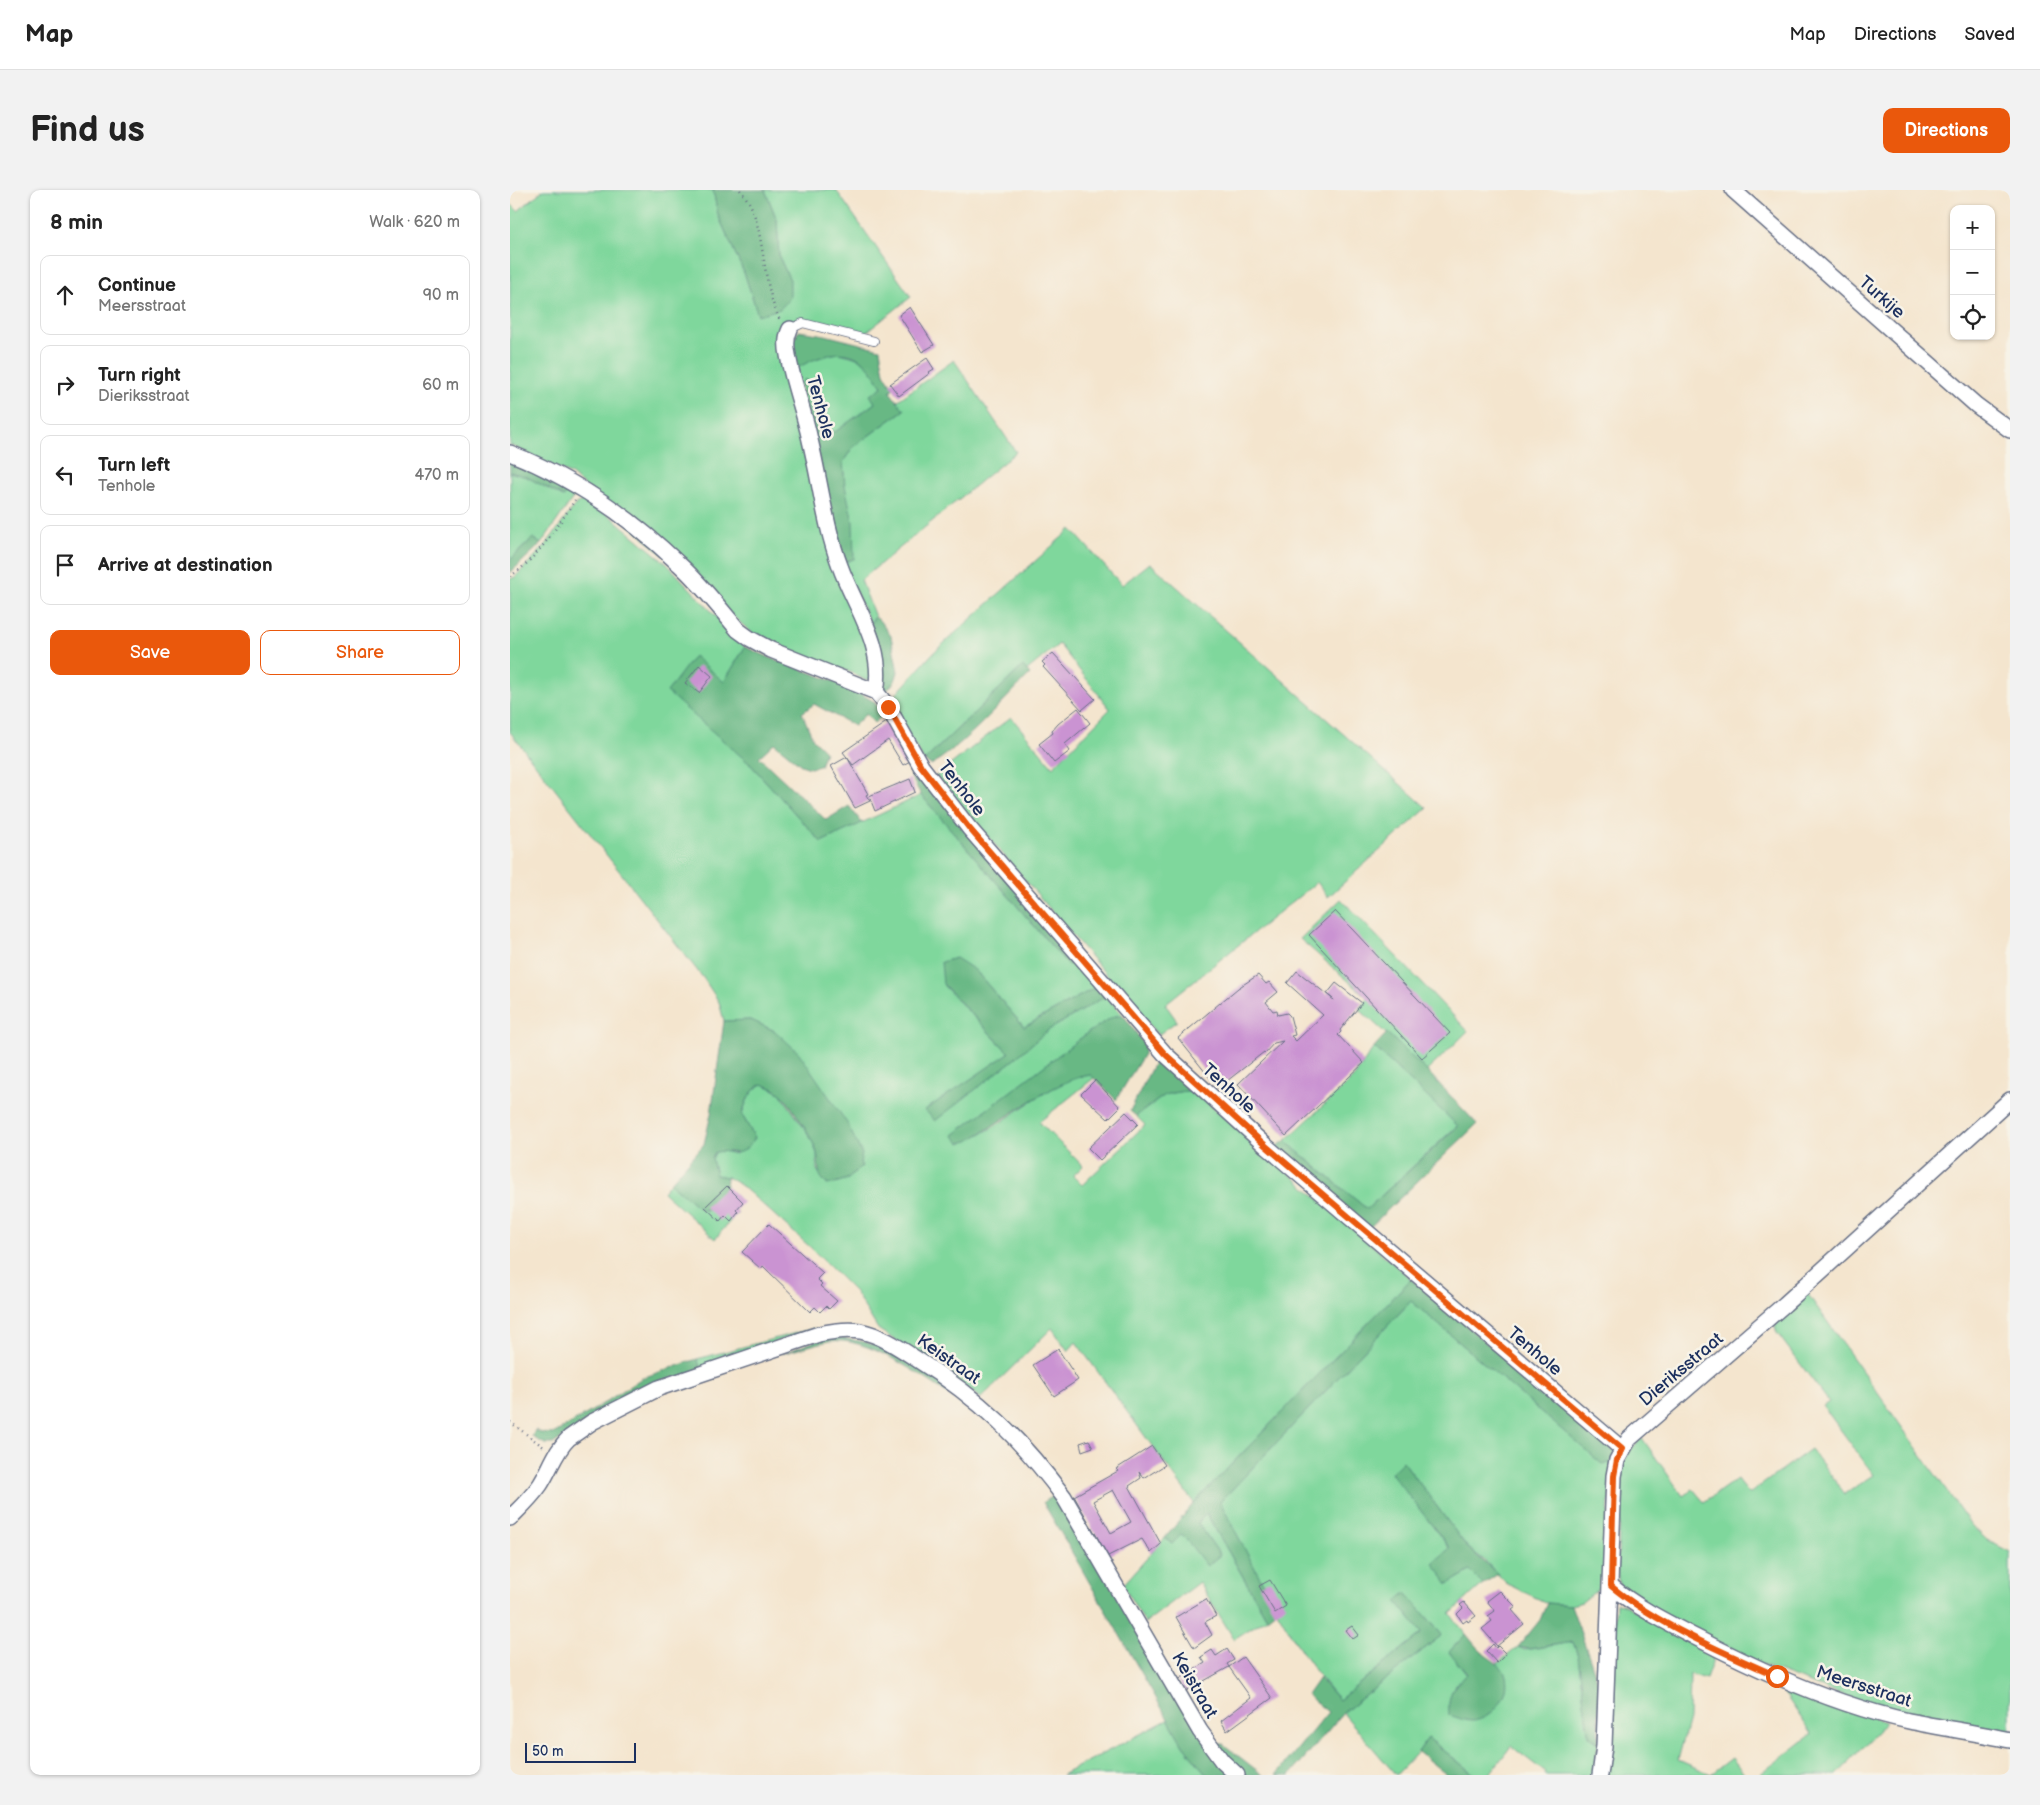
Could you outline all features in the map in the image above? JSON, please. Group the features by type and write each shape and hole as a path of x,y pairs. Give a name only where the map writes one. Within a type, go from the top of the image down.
{"street":[{"name":"Turkije","path":"1733,190 1976,405 2010,430"},
{"name":"Tenhole","path":"790,329 787,334 788,354 810,437 832,540 840,567 865,620 876,651 879,668 876,692 888,707 921,766 969,828 1165,1054 1266,1146 1622,1449"},
{"path":"510,453 584,490 611,507 666,552 697,582 738,630 748,638 790,658 876,692"},
{"name":"Dieriksstraat","path":"1600,1775 1604,1746 1614,1476 1617,1460 1628,1439 1683,1394 1778,1310 2010,1100"},
{"name":"Keistraat","path":"510,1518 538,1488 556,1455 569,1438 592,1422 634,1400 679,1380 819,1334 840,1330 860,1331 872,1335 905,1351 973,1398 999,1420 1036,1462 1064,1497 1200,1731 1222,1761 1237,1775"},
{"name":"Meersstraat","path":"1611,1586 1627,1599 1657,1617 1728,1654 1821,1694 1909,1721 2010,1740"}],"lane":[{"path":"790,329 803,323 874,341"}],"path":[{"path":"740,190 751,205 762,245 767,280 779,319 790,329"},
{"path":"510,576 517,573 542,547 584,490"},
{"path":"510,1422 556,1455"}],"green space":[{"path":"543,190 713,190 718,215 745,275 758,314 790,280 779,257 777,220 765,190 836,190 911,297 864,334 797,319 785,324 776,335 786,375 872,650 871,680 863,679 850,672 760,640 572,475 510,445 510,203 518,211"},
{"path":"713,190 765,190 777,220 779,257 790,280 790,298 780,309 758,315 745,275 718,215"},
{"path":"799,331 825,335 880,349 884,373 893,388 890,392 904,410 853,447 843,462 845,486 853,522 854,559 842,562 800,387 805,379 814,392 823,420 835,432 875,403 870,395 882,387 873,373 855,356 834,354 809,362 795,369 793,344"},
{"path":"837,353 860,359 874,373 882,387 875,403 835,432 823,420 814,392 805,379 800,387 795,369 811,360"},
{"path":"954,360 1016,452 861,580 875,617 870,623 842,562 850,561 843,462 853,447 904,410 897,401"},
{"path":"510,458 568,487 564,497 527,477 510,472"},
{"path":"510,472 527,477 563,497 568,487 577,492 541,544 533,538 510,560"},
{"path":"584,500 592,501 667,564 745,647 724,682 750,764 821,842 921,795 1068,965 1076,959 1098,986 1024,1027 975,970 943,985 1009,1053 926,1110 935,1120 1012,1061 1047,1031 1106,996 1124,1016 1114,1016 1089,1032 954,1135 960,1143 991,1129 1053,1088 1079,1077 1091,1075 1094,1078 1039,1122 1083,1166 1073,1176 1082,1185 1145,1125 1136,1116 1165,1095 1193,1090 1411,1279 1194,1503 1076,1342 1068,1351 1052,1328 981,1398 878,1329 855,1292 809,1246 742,1186 727,1177 716,1175 712,1160 715,1152 723,1151 735,1154 755,1138 742,1115 752,1093 763,1084 780,1093 811,1138 817,1154 817,1170 827,1185 848,1179 862,1166 775,1031 751,1020 724,1021 719,1002 704,979 510,732 510,579 515,577 545,546 576,504"},
{"path":"1071,529 1122,585 1150,563 1427,808 1328,897 1317,882 1165,1004 1177,1021 1158,1035 936,776 1011,717 1053,767 1110,709 1059,644 1026,671 1023,666 924,761 889,702 933,653"},
{"path":"533,538 541,544 510,573 510,560"},
{"path":"875,617 891,636 898,672 895,681 884,694 870,623"},
{"path":"745,647 847,686 873,701 884,714 874,723 866,714 854,726 814,704 802,713 813,739 825,751 820,766 810,768 801,765 774,743 759,757 826,820 849,806 862,823 821,842 750,764 667,692 694,656 724,682"},
{"path":"1023,666 1030,674 957,746 931,765 924,761"},
{"path":"920,772 1076,959 1068,965 921,795 911,777"},
{"path":"1341,899 1468,1031 1427,1071 1359,1009 1368,998 1300,939"},
{"path":"956,958 975,970 1024,1027 1098,986 1106,996 1047,1031 935,1121 925,1110 1009,1053 943,984 941,962"},
{"path":"1114,1016 1124,1016 1144,1044 1144,1054 1116,1100 1091,1075 1077,1078 1046,1092 968,1141 960,1143 953,1135 1089,1032"},
{"path":"751,1020 775,1031 799,1053 847,1123 862,1154 860,1163 862,1166 848,1179 828,1185 821,1177 817,1153 807,1131 780,1093 763,1084 752,1092 742,1115 755,1138 741,1152 715,1152 712,1159 716,1175 727,1177 727,1182 720,1198 712,1206 702,1210 670,1183 704,1144 711,1114 724,1021"},
{"path":"1387,1033 1427,1071 1477,1124 1368,1229 1275,1147 1285,1141 1367,1209 1458,1126 1374,1047"},
{"path":"1374,1047 1458,1125 1367,1209 1285,1141 1354,1077"},
{"path":"1157,1057 1171,1067 1193,1090 1165,1095 1136,1116 1130,1111"},
{"path":"670,1183 702,1210 738,1212 715,1239 663,1192"},
{"path":"1411,1279 1616,1452 1612,1462 1603,1465 1411,1301 1220,1502 1277,1610 1267,1618 1206,1513 1198,1523 1220,1555 1207,1566 1182,1534 1172,1544 1165,1538 1194,1503"},
{"path":"1807,1293 1971,1525 1987,1540 2010,1552 2010,1736 1892,1713 1742,1658 1632,1599 1619,1584 1617,1572 1623,1463 1631,1449 1642,1438 1683,1496 1693,1489 1704,1502 1737,1479 1749,1494 1811,1449 1845,1494 1874,1475 1823,1406 1829,1402 1777,1333 1775,1326 1779,1318"},
{"path":"1411,1301 1603,1464 1612,1462 1603,1581 1597,1590 1582,1602 1571,1605 1547,1603 1507,1584 1484,1560 1467,1547 1403,1461 1392,1473 1450,1549 1448,1584 1470,1571 1483,1584 1450,1614 1466,1634 1449,1652 1467,1675 1455,1685 1449,1703 1518,1647 1525,1650 1573,1642 1578,1656 1588,1732 1590,1738 1598,1743 1594,1775 1545,1775 1546,1773 1511,1746 1489,1775 1475,1775 1428,1738 1418,1752 1396,1775 1343,1713 1442,1635 1406,1593 1397,1601 1422,1633 1339,1700 1321,1678 1288,1630 1220,1502"},
{"path":"815,1328 701,1368 697,1359"},
{"path":"829,1336 865,1342 893,1351 952,1389 950,1395 924,1377 892,1359 860,1345 844,1341 829,1341 781,1354"},
{"path":"697,1359 701,1368 587,1421 553,1444 545,1444 532,1437 535,1430 553,1434 642,1378"},
{"path":"1403,1461 1467,1547 1498,1574 1483,1584 1470,1571 1448,1584 1433,1563 1450,1548 1391,1473"},
{"path":"1056,1495 1231,1775 1207,1775 1183,1745 1043,1502"},
{"path":"1206,1513 1267,1618 1234,1639 1199,1582 1145,1623 1123,1585 1165,1538 1172,1544 1182,1533 1220,1555 1198,1523"},
{"path":"1406,1593 1442,1635 1343,1713 1290,1775 1276,1775 1328,1712 1307,1695 1319,1678 1339,1700 1422,1633 1396,1601"},
{"path":"1547,1603 1571,1605 1599,1685 1598,1743 1590,1737 1588,1732 1578,1656 1573,1642 1529,1649 1518,1647 1540,1620"},
{"path":"1616,1603 1623,1604 1714,1657 1706,1679 1690,1674 1689,1719 1678,1760 1711,1774 1732,1758 1745,1775 1605,1775"},
{"path":"1466,1634 1480,1650 1501,1667 1507,1681 1504,1697 1494,1711 1487,1716 1472,1721 1449,1715 1450,1696 1457,1683 1467,1674 1449,1652"},
{"path":"1787,1687 1886,1722 1837,1775 1759,1775 1812,1734 1784,1693"},
{"path":"1169,1719 1183,1745 1207,1775 1062,1775"},
{"path":"1428,1738 1475,1775 1447,1775 1418,1752"},
{"path":"1219,1744 1223,1744 1263,1775 1246,1775 1218,1748"}],"building":[{"path":"910,307 934,345 922,352 899,315"},
{"path":"927,358 934,369 899,396 890,384"},
{"path":"1053,653 1095,699 1082,710 1043,667 1045,665 1042,662"},
{"path":"699,665 712,676 699,693 685,683"},
{"path":"1078,708 1090,723 1065,744 1070,751 1054,763 1039,744 1053,733 1052,731 1058,724"},
{"path":"888,721 910,761 903,765 888,740 853,765 843,752"},
{"path":"847,757 870,801 855,808 831,766"},
{"path":"910,779 915,792 875,811 869,796"},
{"path":"1335,911 1450,1033 1422,1058 1309,935"},
{"path":"1297,971 1334,1000 1327,994 1336,983 1362,1003 1338,1035 1364,1063 1286,1136 1238,1084 1283,1041 1274,1043 1265,1053 1218,1088 1178,1038 1238,988 1258,975 1266,984 1269,982 1278,992 1266,1002 1273,1011 1277,1010 1278,1015 1287,1013 1290,1016 1295,1035 1291,1036 1296,1041 1323,1015 1287,983"},
{"path":"1095,1080 1120,1107 1108,1119 1081,1094"},
{"path":"1126,1112 1138,1124 1100,1160 1088,1148"},
{"path":"727,1186 743,1202 736,1210 738,1212 731,1221 725,1215 720,1221 705,1207"},
{"path":"769,1224 823,1273 817,1279 822,1284 820,1286 837,1301 829,1309 826,1306 820,1312 815,1307 810,1312 763,1266 761,1269 742,1252"},
{"path":"1058,1349 1078,1380 1054,1396 1033,1365"},
{"path":"1089,1440 1093,1447 1082,1451 1080,1443"},
{"path":"1152,1446 1165,1465 1144,1478 1139,1472 1141,1478 1129,1486 1161,1544 1151,1553 1142,1539 1108,1556 1074,1496 1118,1471 1116,1469","holes":["1113,1490 1131,1522 1111,1533 1093,1501"]},
{"path":"1270,1580 1286,1606 1275,1613 1259,1586"},
{"path":"1500,1591 1516,1607 1512,1610 1524,1624 1497,1646 1482,1629 1492,1621 1488,1616 1495,1611 1487,1601"},
{"path":"1206,1599 1216,1616 1205,1622 1212,1635 1194,1648 1176,1617"},
{"path":"1464,1602 1476,1616 1463,1623 1457,1614 1463,1608 1460,1605"},
{"path":"1352,1626 1359,1635 1353,1639 1346,1630"},
{"path":"1493,1644 1506,1654 1497,1663 1486,1651"},
{"path":"1227,1649 1234,1660 1227,1664 1229,1667 1184,1692 1178,1680 1205,1663 1201,1657 1212,1650 1216,1656"},
{"path":"1243,1657 1272,1698 1227,1731 1221,1721 1251,1698 1229,1667"}],"route":[{"path":"888,707 921,766 969,828 1092,969 1128,1014 1165,1054 1241,1125 1622,1449 1617,1460 1614,1476 1611,1586 1627,1599 1657,1617 1740,1661 1777,1676"}]}
